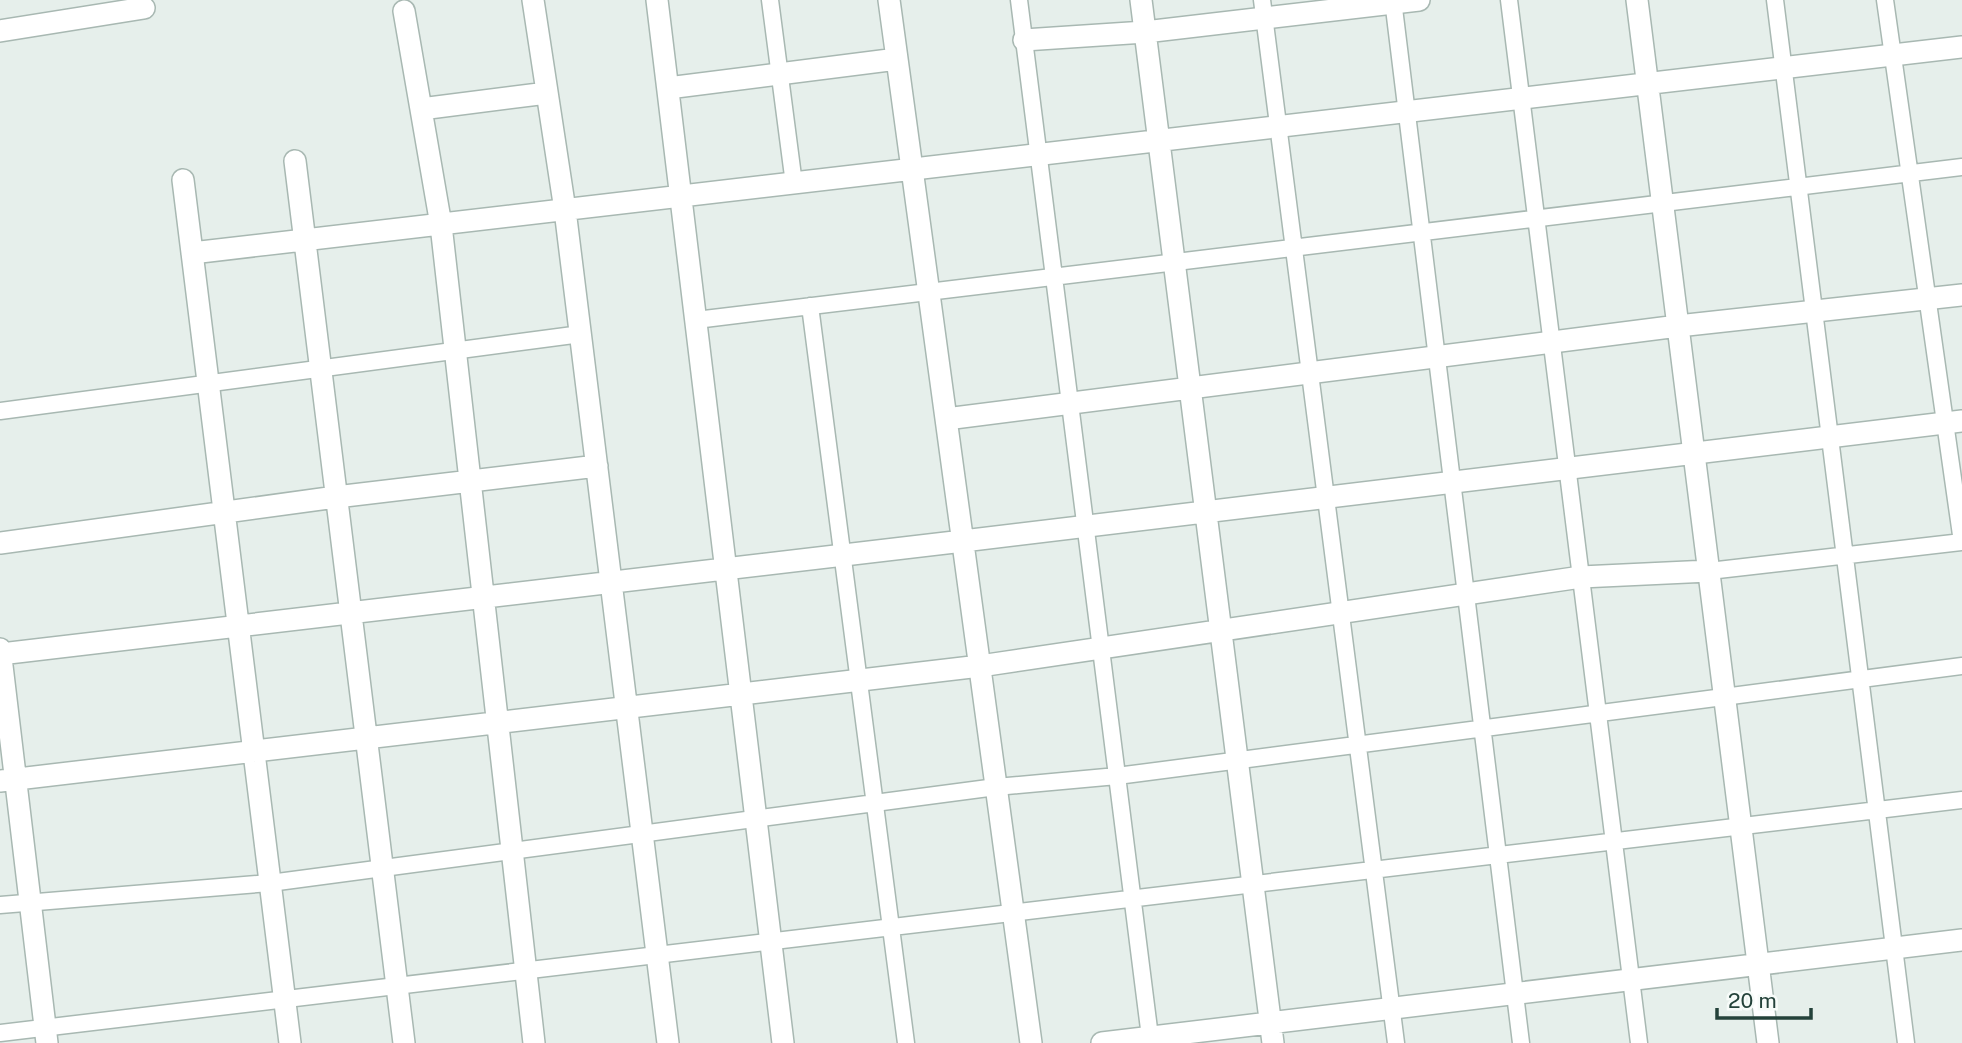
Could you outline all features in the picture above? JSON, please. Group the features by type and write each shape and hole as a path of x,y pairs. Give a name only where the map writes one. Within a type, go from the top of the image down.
{"street":[{"path":"533,0 565,210 668,1043"},
{"path":"657,0 783,1043"},
{"path":"889,0 1031,1043"},
{"path":"1141,0 1272,1033"},
{"path":"1024,40 1145,32 1263,10 1419,0"},
{"path":"1637,0 1768,1043"},
{"path":"0,31 144,8"},
{"path":"404,12 441,225 534,1043"},
{"path":"192,253 1962,47"},
{"path":"668,88 897,59"},
{"path":"421,109 547,93"},
{"path":"295,162 404,1043"},
{"path":"183,180 290,1043"},
{"path":"946,419 1678,326 1962,295"},
{"path":"46,1035 30,902 8,780 0,653 1085,527 1953,422"},
{"path":"0,542 336,497 597,466"},
{"path":"8,780 980,666 1581,578 1709,570"},
{"path":"1102,1043 1150,1037 1272,1033 1392,1008 1962,940"}],"lane":[{"path":"770,0 794,184"},
{"path":"1019,0 1150,1037"},
{"path":"1509,0 1639,1043"},
{"path":"1774,0 1906,1043"},
{"path":"1709,570 1962,542 1953,422 1928,299 1885,0"},
{"path":"1394,1 1521,1043"},
{"path":"1263,10 1396,1043"},
{"path":"696,320 1962,167"},
{"path":"810,306 906,1043"},
{"path":"0,411 581,334"},
{"path":"0,905 270,883 996,787 1117,776 1962,666"},
{"path":"0,1033 46,1035 397,986 1962,800"}]}
